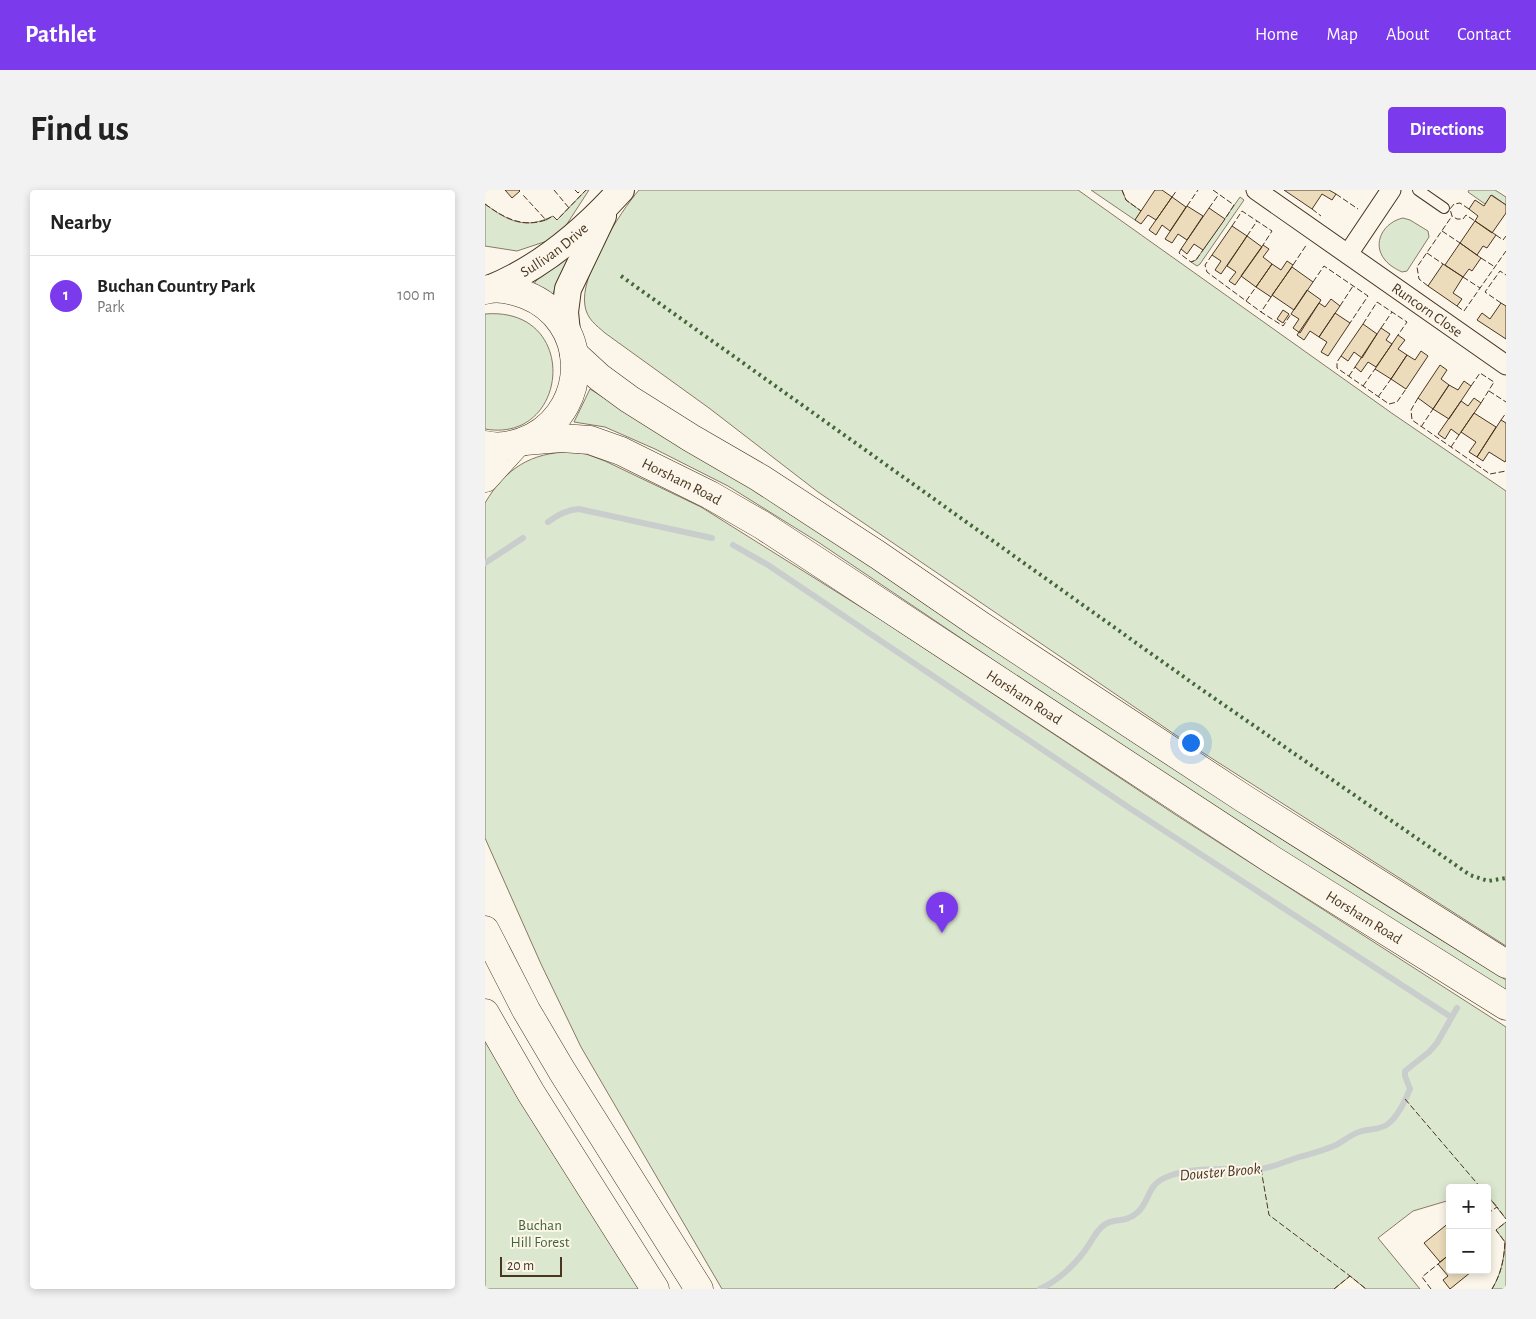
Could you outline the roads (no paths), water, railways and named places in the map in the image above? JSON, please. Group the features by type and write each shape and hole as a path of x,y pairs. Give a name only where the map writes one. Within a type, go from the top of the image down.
{"main road":[{"path":"488,289 514,290 535,299 554,313 571,343 599,377 629,399 760,478 878,554 980,624 1243,798 1506,964"},
{"path":"485,478 520,443 544,431 559,416 570,396 575,376 571,343"},
{"name":"Horsham Road","path":"485,445 502,447 561,438 590,440 621,451 664,471 753,520 857,586 1263,854 1506,1006"},
{"path":"485,930 518,995 562,1070 699,1289"},
{"path":"485,1013 531,1093 655,1289"}],"street":[{"name":"Runcorn Close","path":"1256,190 1506,365"},
{"path":"1348,254 1391,190"},
{"name":"Sullivan Drive","path":"488,289 523,273 550,254 581,230 616,196"},
{"name":"Sullivan Drive","path":"571,343 565,312 568,289 616,196"}],"lane":[{"path":"1418,190 1444,208"}],"waterway":[{"path":"548,522 562,513 579,509 712,538"},
{"path":"485,563 523,538"},
{"path":"733,545 768,565 1131,809 1451,1017"},
{"name":"Douster Brook","path":"1040,1289 1054,1281 1073,1265 1104,1225 1112,1221 1129,1218 1138,1212 1156,1183 1162,1179 1190,1171 1259,1169 1278,1165 1331,1147 1359,1132 1381,1128 1388,1124 1398,1112 1410,1089 1405,1071 1429,1052 1437,1043 1457,1008"}],"place":[{"name":"Buchan Country Park","path":"942,933"}],"park label":[{"name":"Buchan Hill Forest","path":"540,1234"}]}
